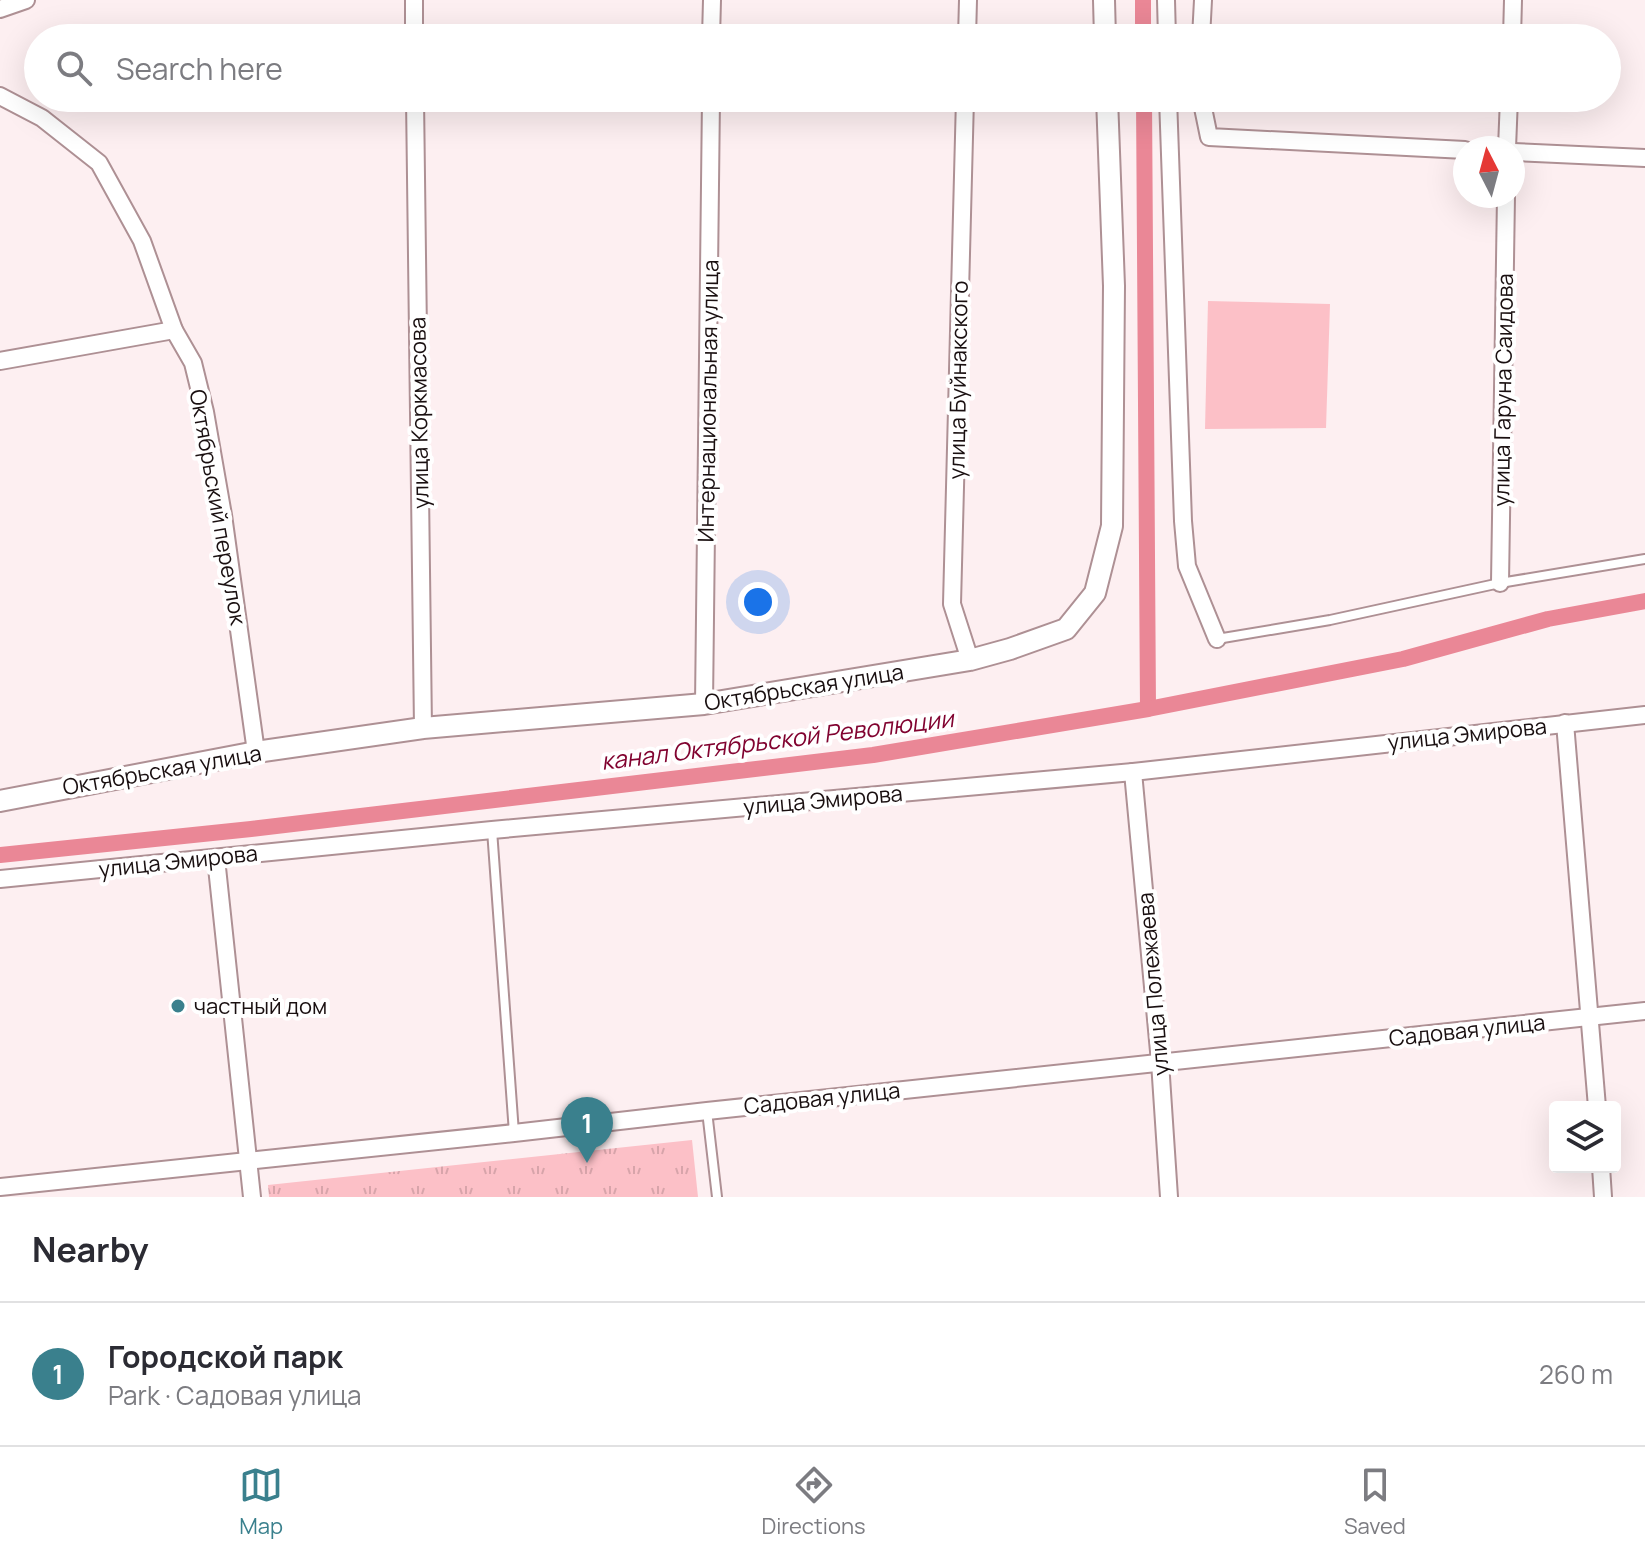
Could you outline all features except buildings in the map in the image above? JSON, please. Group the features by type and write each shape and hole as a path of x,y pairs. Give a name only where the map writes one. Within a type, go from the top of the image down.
{"street":[{"path":"0,9 26,0"},
{"path":"414,0 414,24"},
{"path":"711,24 712,0"},
{"path":"967,24 968,0"},
{"path":"1104,0 1105,24"},
{"path":"1166,0 1167,24"},
{"path":"1202,24 1203,0"},
{"path":"1512,24 1513,0"},
{"name":"Октябрьский переулок","path":"0,96 24,109"},
{"name":"Октябрьский переулок","path":"31,112 99,163 142,241 174,330 193,363 223,515 256,752"},
{"name":"улица Коркмасова","path":"415,112 423,728"},
{"name":"Интернациональная улица","path":"704,704 711,112"},
{"name":"улица Буйнакского","path":"965,112 952,604 970,660"},
{"name":"Октябрьская улица","path":"0,801 256,752 423,728 704,704 970,660 1066,629 1095,593 1112,526 1114,286 1108,112"},
{"path":"1168,112 1187,566 1217,639"},
{"path":"1204,112 1209,137 1453,149"},
{"path":"1507,136 1508,112"},
{"path":"1525,153 1645,158"},
{"name":"улица Гаруна Саидова","path":"1500,583 1506,208"},
{"path":"0,361 174,330"},
{"name":"улица Эмирова","path":"0,879 492,830 1133,772 1645,715"},
{"path":"1565,723 1597,1101"},
{"name":"улица Полежаева","path":"1133,772 1160,1062 1169,1197"},
{"path":"216,858 252,1197"},
{"name":"Садовая улица","path":"0,1187 1645,1011"},
{"path":"1601,1173 1603,1197"}],"lane":[{"path":"1217,639 1330,620 1500,583 1645,559"},
{"path":"492,830 514,1133"},
{"path":"707,1111 717,1197"}],"green space":[{"path":"1208,301 1330,304 1326,428 1205,429"},
{"path":"692,1140 698,1197 269,1197 268,1185"}],"waterway":[{"path":"1143,0 1143,24"},
{"path":"1144,112 1148,709"},
{"name":"канал Октябрьской Революции","path":"0,855 251,829 873,755 1148,709 1403,659 1548,619 1645,601"}],"place":[{"name":"частный дом","path":"178,1006"},
{"name":"Городской парк","path":"587,1163"}]}
